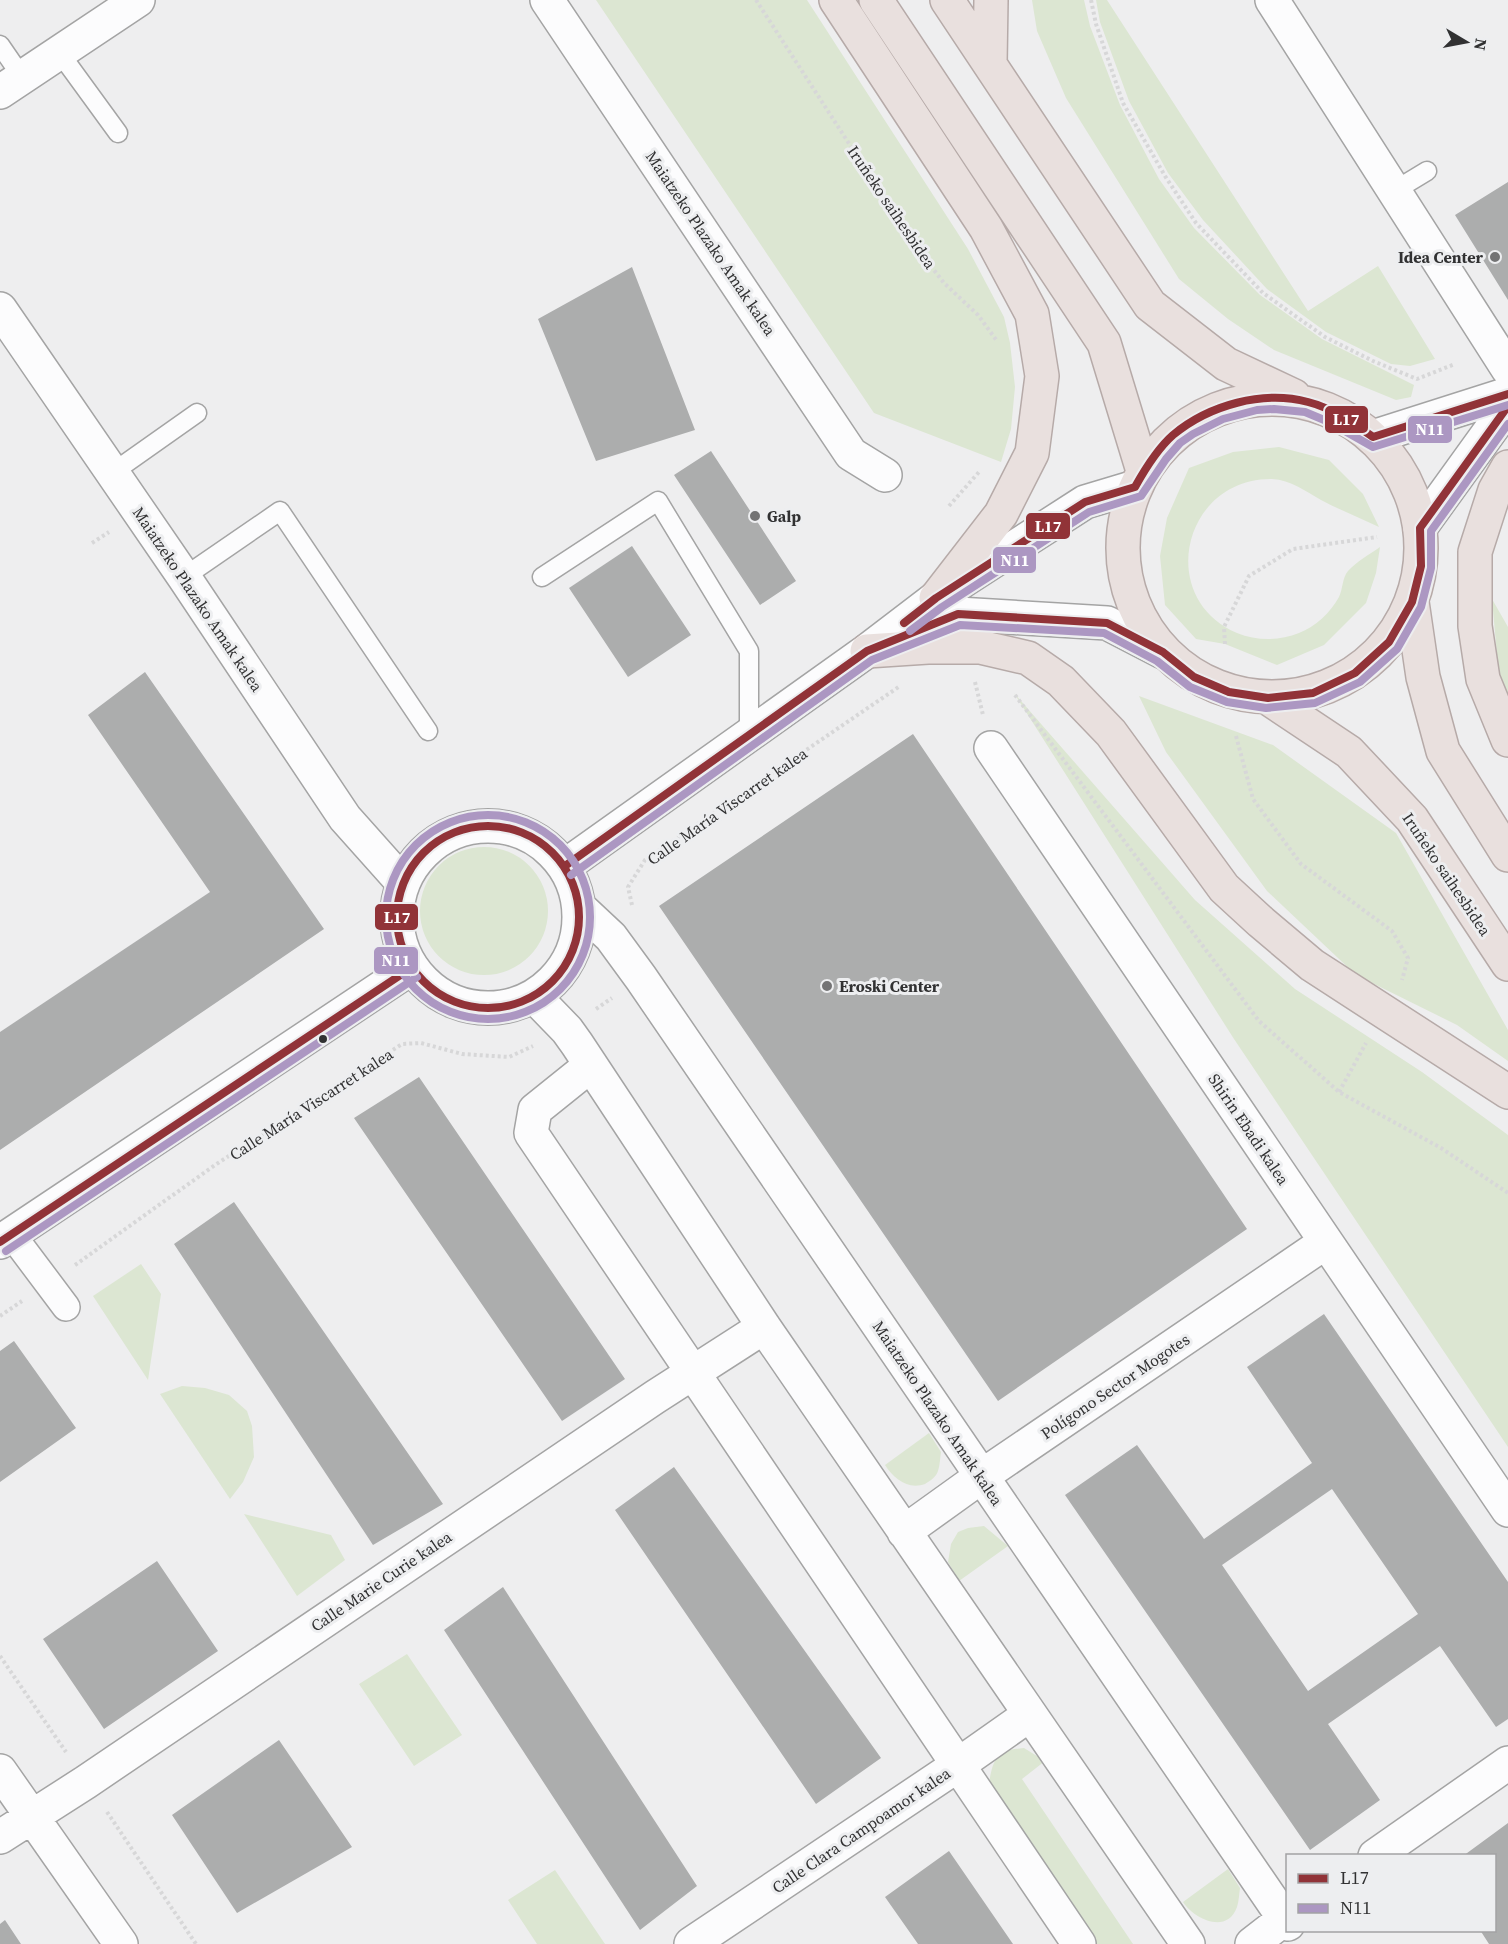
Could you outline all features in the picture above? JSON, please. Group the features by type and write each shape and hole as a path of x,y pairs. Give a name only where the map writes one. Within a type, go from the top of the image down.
{"highway":[{"path":"836,0 986,228 1032,314 1041,366 1042,376 1032,453 1001,514 936,598"},
{"path":"876,0 1104,343 1139,479"},
{"path":"947,0 1150,305 1226,364 1306,402 1342,415 1373,436 1396,463 1412,495 1420,528 1421,566 1412,602 1389,642 1355,673 1313,693 1268,698 1229,693 1194,677 1163,652 1137,616 1124,574 1123,529 1139,479 1173,435 1213,410 1259,398 1306,402"},
{"path":"990,64 992,0"},
{"path":"1508,467 1496,490 1475,552 1475,626 1483,679 1508,740"},
{"path":"1412,602 1423,677 1443,751 1508,855"},
{"path":"867,651 928,647 980,647 1028,658 1061,681 1111,733 1224,888 1261,922 1312,965 1508,1092"},
{"name":"Iruñeko saihesbidea","path":"1268,698 1349,752 1412,819 1508,964"}],"street":[{"path":"11,85 138,0"},
{"name":"Maiatzeko Plazako Amak kalea","path":"547,0 851,454 885,475"},
{"path":"1272,0 1508,369"},
{"name":"Maiatzeko Plazako Amak kalea","path":"0,309 184,577 345,818 403,883"},
{"path":"1373,436 1508,394"},
{"path":"1420,528 1508,406"},
{"path":"565,866 867,651 936,598 1085,502 1139,479"},
{"path":"867,651 958,614 1107,623 1163,652"},
{"name":"Shirin Ebadi kalea","path":"991,748 1508,1510"},
{"path":"493,825 521,831 546,845 565,866 575,886 580,908 579,934 570,959 555,980 535,997 508,1007 481,1009 454,1003 430,988 411,968 399,941 396,912 403,883 417,858 439,839 465,828 493,825"},
{"name":"Maiatzeko Plazako Amak kalea","path":"580,908 611,937 641,978 1286,1921"},
{"path":"66,1307 49,1284 6,1238 411,968"},
{"path":"535,997 567,1030 764,1327 1188,1944"},
{"path":"591,1065 535,1110 531,1133 1079,1944"},
{"name":"Polígono Sector Mogotes","path":"904,1532 982,1476 1326,1242"},
{"name":"Calle Marie Curie kalea","path":"0,1837 86,1782 692,1372 764,1327"},
{"name":"Calle Clara Campoamor kalea","path":"691,1944 1029,1715"},
{"path":"1378,1854 1508,1763"},
{"path":"0,1771 121,1944"},
{"path":"1252,1944 1286,1929"}],"lane":[{"path":"0,45 11,85"},
{"path":"59,52 118,133"},
{"path":"1394,191 1427,171"},
{"path":"112,473 197,413"},
{"path":"542,577 658,501 749,651 749,735"},
{"path":"184,577 280,511 428,731"}],"path":[{"name":"Iruñeko saihesbidea","path":"756,0 916,247 944,283 978,315 1000,345"},
{"path":"1091,0 1095,24 1124,103 1165,176 1196,223 1263,293 1325,337 1373,361 1417,379 1455,364"},
{"path":"949,506 982,468"},
{"path":"1225,644 1224,627 1249,576 1293,549 1377,537"},
{"path":"974,678 984,682"},
{"name":"Calle María Viscarret kalea","path":"633,911 628,887 645,860 900,686"},
{"path":"1014,693 1259,1021 1339,1092 1441,1148 1508,1193"},
{"path":"1236,735 1253,799 1301,864 1392,931 1408,958 1398,993 1339,1092"},
{"name":"Calle María Viscarret kalea","path":"0,1316 49,1284 216,1165 402,1044 421,1043 462,1054 508,1057 567,1030 641,978"}],"green space":[{"path":"596,0 807,0 968,249 1004,317 1010,343 1015,387 1011,429 1001,462 874,413"},
{"path":"1032,0 1084,0 1090,26 1120,105 1159,179 1194,228 1260,295 1322,339 1414,385 1411,397 1396,400 1274,350 1228,319 1179,279 1066,98 1037,31"},
{"path":"1096,0 1107,0 1308,311 1378,266 1435,359 1410,366 1391,364 1326,332 1267,289 1203,220 1168,173 1129,101 1100,22"},
{"path":"1279,447 1329,460 1363,494 1379,527 1285,481 1272,479 1242,484 1217,498 1200,518 1190,542 1189,569 1195,594 1211,616 1237,633 1252,638 1276,639 1299,633 1317,623 1336,603 1348,571 1380,547 1376,573 1366,603 1324,645 1277,665 1225,644 1196,639 1165,605 1160,556 1167,518 1189,468 1233,452"},
{"path":"1492,599 1508,627 1508,694 1499,677"},
{"path":"1014,693 1195,900 1295,989 1422,1072 1508,1135 1508,1447 1234,1039"},
{"path":"1139,696 1273,745 1396,833 1508,1030 1508,1061 1457,1025 1356,975 1267,891 1166,752"},
{"path":"484,847 509,852 530,865 543,886 548,911 543,936 530,957 509,970 484,975 459,970 438,957 425,936 420,911 425,886 438,865 459,852"},
{"path":"141,1264 161,1294 148,1380 93,1296"},
{"path":"182,1386 205,1388 229,1395 247,1411 252,1426 254,1457 243,1482 230,1499 160,1394"},
{"path":"929,1433 941,1452 937,1473 925,1484 913,1486 902,1482 885,1465"},
{"path":"244,1514 331,1535 345,1560 297,1596"},
{"path":"984,1526 1008,1546 959,1581 948,1562 951,1544 958,1532"},
{"path":"407,1654 462,1735 414,1766 359,1684"},
{"path":"1024,1748 1045,1761 1022,1779 1133,1944 1095,1944 989,1784 992,1768 998,1757 1002,1753"},
{"path":"1228,1869 1240,1888 1238,1905 1232,1916 1218,1922 1210,1921 1188,1908 1183,1902"},
{"path":"555,1870 605,1944 537,1944 508,1900"}],"building":[{"name":"Idea Center","path":"1508,182 1508,300 1455,215"},
{"path":"632,267 695,430 596,461 538,319"},
{"path":"711,451 796,581 760,605 674,475"},
{"path":"632,546 691,635 628,677 569,588"},
{"path":"145,672 324,929 0,1150 0,1032 210,892 88,715"},
{"path":"913,734 1247,1229 998,1401 659,906"},
{"path":"419,1077 625,1379 562,1421 354,1118"},
{"path":"234,1202 443,1504 373,1545 174,1244"},
{"path":"1324,1314 1508,1582 1508,1719 1496,1727 1440,1646 1328,1724 1380,1800 1310,1850 1065,1495 1137,1445 1204,1539 1312,1463 1247,1367","holes":["1332,1489 1418,1614 1308,1691 1222,1565"]},
{"path":"14,1341 76,1428 0,1482 0,1351"},
{"path":"674,1467 881,1758 816,1804 615,1510"},
{"path":"157,1561 218,1651 104,1729 43,1639"},
{"path":"503,1587 697,1886 640,1930 444,1630"},
{"path":"279,1740 352,1847 237,1913 172,1815"},
{"path":"1508,1823 1508,1944 1489,1944 1481,1932 1496,1932 1496,1854 1466,1854"},
{"path":"949,1851 1013,1944 918,1944 885,1897"},
{"path":"5,1920 21,1944 0,1944 0,1924"}],"transit line":[{"name":"L17","path":"904,623 936,598 1085,502 1135,487 1147,466 1173,435 1187,424 1220,408 1255,399 1291,399 1308,402 1334,412 1373,437 1508,394"},
{"name":"N11","path":"910,631 942,607 1089,512 1141,496 1180,443 1223,419 1257,410 1305,412 1329,422 1373,447 1508,405"},
{"name":"L17","path":"565,866 867,651 958,614 1107,623 1163,652 1194,677 1229,692 1268,698 1313,693 1355,673 1389,642 1412,602 1421,566 1420,528 1508,406"},
{"name":"N11","path":"571,875 872,660 960,625 1104,633 1157,661 1190,687 1227,702 1266,708 1315,703 1360,682 1397,649 1421,607 1431,568 1431,531 1508,424"},
{"name":"N11","path":"488,815 518,819 536,827 553,838 567,852 586,887 590,917 586,947 578,965 567,982 553,996 518,1015 488,1019 458,1015 440,1007 423,996 409,982 390,947 386,917 390,887 398,869 409,852 423,838 458,819 488,815"},
{"name":"L17","path":"488,826 506,827 523,833 539,841 553,852 564,866 572,882 578,899 579,917 578,935 572,952 564,968 553,982 539,993 523,1001 506,1007 488,1008 470,1007 453,1001 437,993 423,982 412,968 404,952 398,935 397,917 398,899 404,882 412,866 423,852 437,841 453,833 470,827 488,826"},
{"name":"L17","path":"0,1242 411,968"},
{"name":"N11","path":"6,1251 417,977"}],"place":[{"name":"Idea Center","path":"1495,257"},
{"name":"Galp","path":"755,516"},
{"name":"Eroski Center","path":"827,986"}]}
